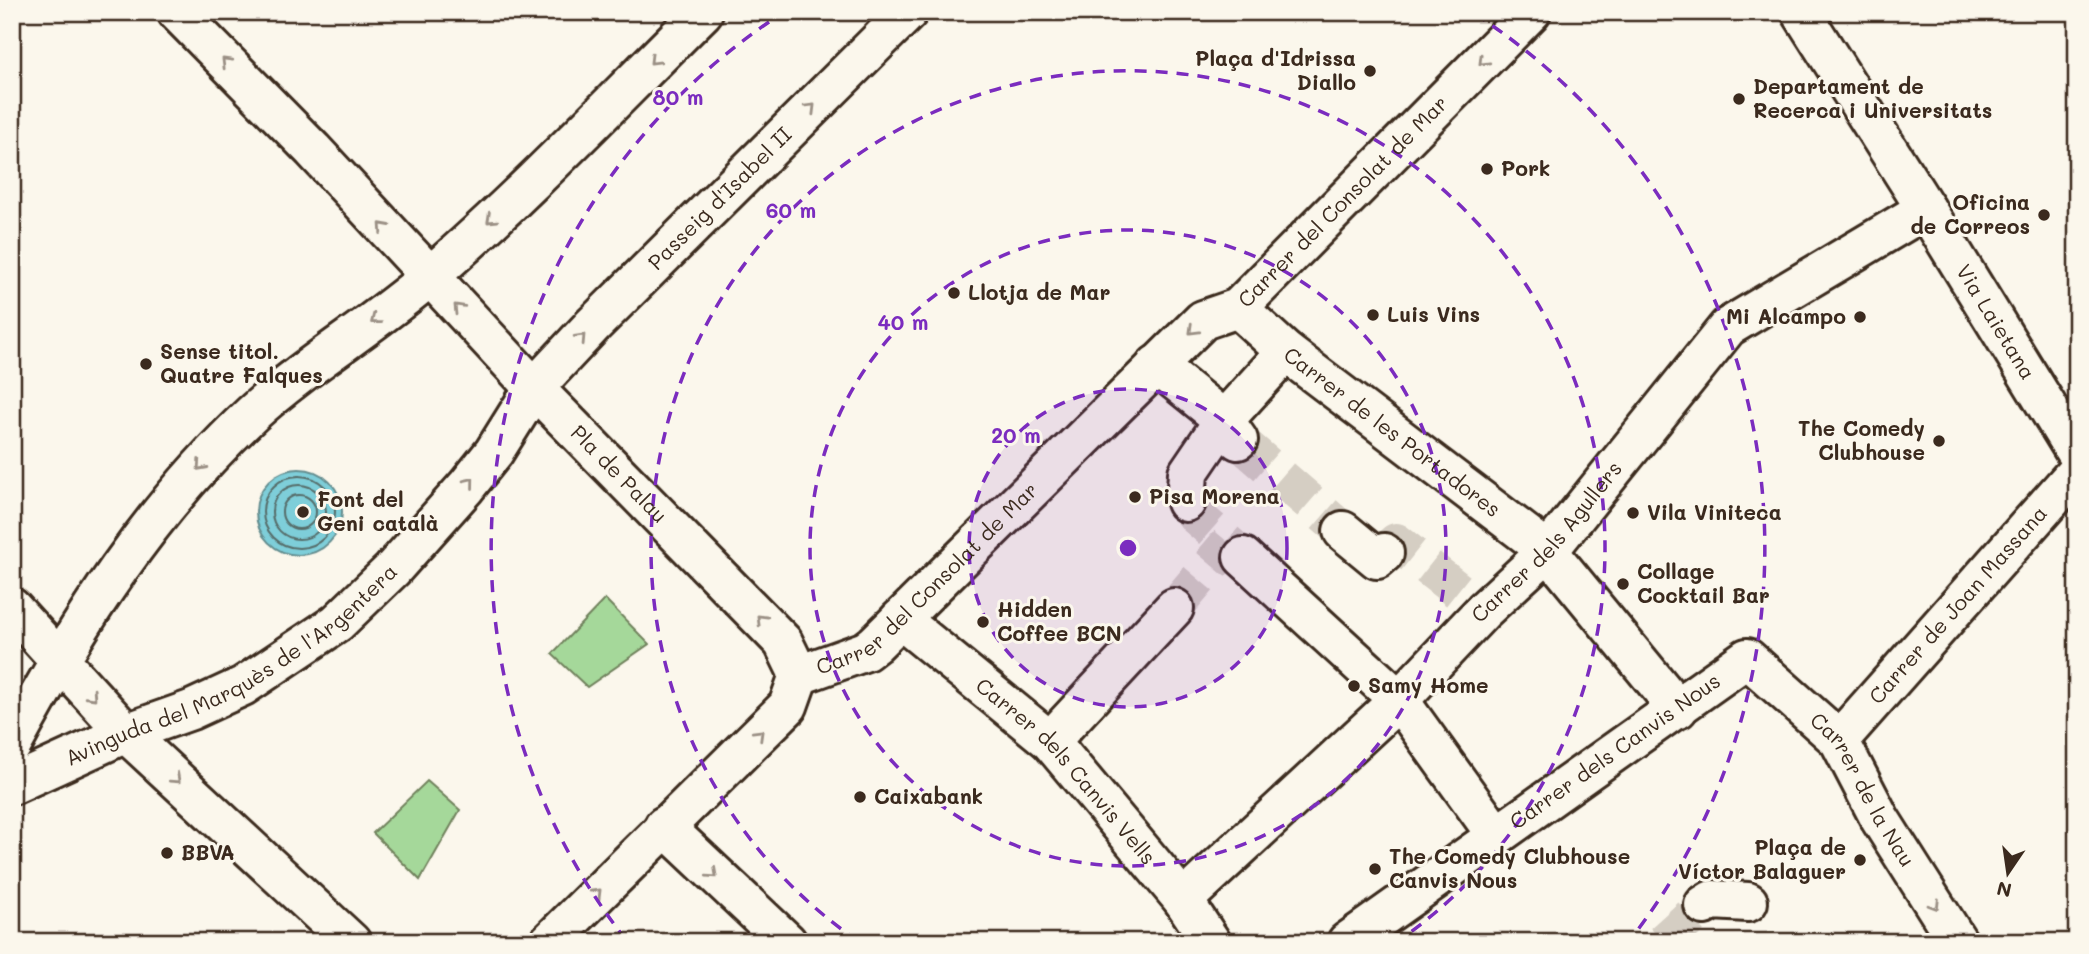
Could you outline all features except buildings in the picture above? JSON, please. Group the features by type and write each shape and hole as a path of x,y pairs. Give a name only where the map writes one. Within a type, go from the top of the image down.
{"street":[{"name":"Pla de Palau","path":"177,12 313,150 534,388 783,642 799,675"},
{"path":"12,745 58,659 128,555 217,449 255,412 304,372 429,278 703,12"},
{"name":"Passeig d'Isabel II","path":"534,388 592,326 908,12"},
{"name":"Carrer del Consolat de Mar","path":"799,675 866,651 1203,320 1238,308 1531,12"},
{"name":"Via Laietana","path":"1801,12 2077,455"},
{"name":"Carrer dels Agullers","path":"1183,900 1399,700 1475,604 1548,551 1728,327 1926,209"},
{"name":"Carrer de les Portadores","path":"1238,308 1286,352 1548,551 1678,709"},
{"path":"1185,502 1188,473 1231,430 1286,352"},
{"path":"1156,365 1231,430"},
{"name":"Avinguda del Marquès de l'Argentera","path":"12,785 126,733 191,710 243,686 337,623 392,569 466,487 494,452 534,388"},
{"name":"Carrer de Joan Massana","path":"1839,740 2077,471"},
{"path":"1343,531 1377,559 1384,553"},
{"path":"1243,556 1399,700 1496,835"},
{"path":"12,608 126,733 351,942"},
{"path":"1050,741 1174,608"},
{"name":"Carrer dels Canvis Vells","path":"900,619 1050,741 1183,900 1211,942"},
{"path":"12,631 58,659"},
{"name":"Carrer de la Nau","path":"1748,657 1839,740 1880,819 1958,942"},
{"name":"Carrer dels Canvis Nous","path":"1347,942 1748,657"},
{"path":"549,942 788,706 799,675"},
{"path":"664,827 787,942"},
{"path":"1704,905 1712,900 1748,902"}],"green space":[{"path":"605,599 649,644 587,687 552,654"},
{"path":"427,781 460,810 420,880 373,833"}],"water":[{"path":"299,469 323,476 335,488 342,512 335,536 323,548 299,555 275,548 263,536 256,512 263,488 275,476"}],"tunnel":[{"path":"1238,440 1343,531"},
{"path":"1186,502 1197,517 1243,557"},
{"path":"1384,553 1396,542 1466,597"},
{"path":"1174,608 1229,543"},
{"path":"1663,942 1704,905"}],"place":[{"name":"Plaça d'Idrissa Diallo","path":"1370,71"},
{"name":"Departament de Recerca i Universitats","path":"1739,99"},
{"name":"Pork","path":"1487,169"},
{"name":"Oficina de Correos","path":"2044,215"},
{"name":"Llotja de Mar","path":"954,293"},
{"name":"Luis Vins","path":"1373,315"},
{"name":"Mi Alcampo","path":"1860,317"},
{"name":"Sense titol. Quatre Falques","path":"146,364"},
{"name":"The Comedy Clubhouse","path":"1939,441"},
{"name":"Pisa Morena","path":"1135,497"},
{"name":"Font del Geni català","path":"303,512"},
{"name":"Vila Viniteca","path":"1633,513"},
{"name":"Collage Cocktail Bar","path":"1623,584"},
{"name":"Hidden Coffee BCN","path":"983,622"},
{"name":"Samy Home","path":"1354,686"},
{"name":"Caixabank","path":"860,797"},
{"name":"BBVA","path":"167,853"},
{"name":"Plaça de Víctor Balaguer","path":"1860,860"},
{"name":"The Comedy Clubhouse Canvis Nous","path":"1375,869"}]}
